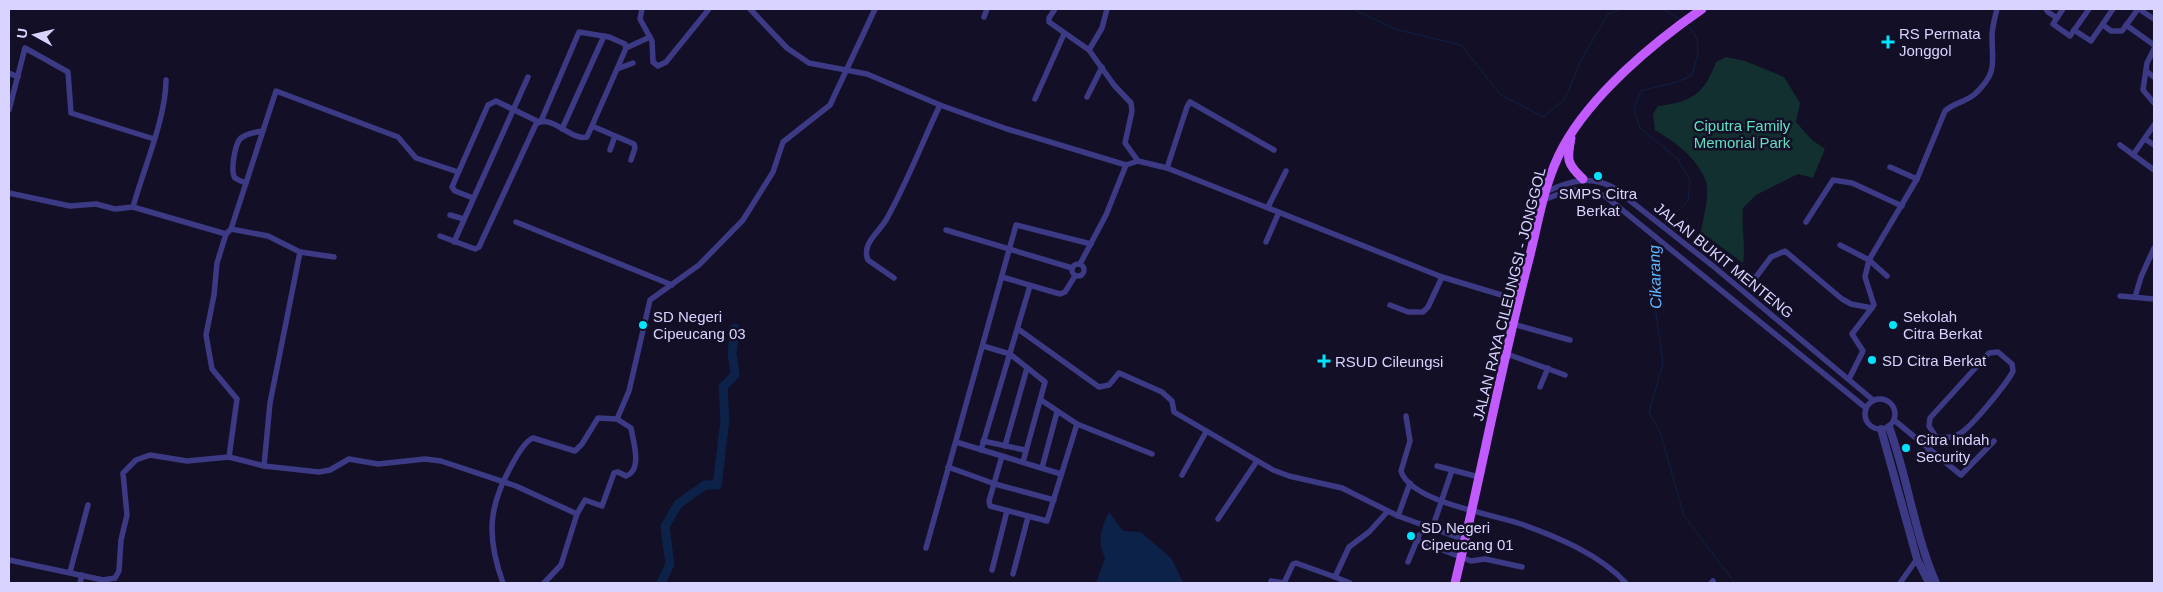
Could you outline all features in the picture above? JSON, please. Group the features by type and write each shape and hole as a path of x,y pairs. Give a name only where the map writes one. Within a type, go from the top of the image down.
{"main road":[{"name":"JALAN RAYA CILEUNGSI - JONGGOL","path":"1455,583 1518,300 1553,167 1572,132 1605,92 1670,32 1702,9"},
{"path":"1572,132 1568,161 1571,167 1583,179"}],"street":[{"path":"642,9 641,22 653,45 653,62 660,66 709,9"},
{"path":"750,9 795,56 818,66 883,80 940,105 1007,129 1126,165 1138,161 1167,168 1442,277 1518,300"},
{"path":"617,420 629,391 649,304 653,297 699,265 744,220 773,172 783,142 803,124 827,108 847,71 875,9"},
{"path":"984,17 987,9"},
{"path":"1055,9 1049,22 1089,50 1132,106 1125,143 1138,161"},
{"path":"1089,50 1102,28 1107,9"},
{"path":"1849,379 1864,351 1852,334 1874,303 1865,277 1869,260 1917,179 1945,112 1975,94 1991,74 1995,57 1992,38 1997,9"},
{"path":"2046,9 2056,18"},
{"path":"2063,9 2053,24 2070,36 2089,9"},
{"path":"2074,30 2091,41 2113,9"},
{"path":"2102,25 2111,30 2122,31 2139,9 2154,19"},
{"path":"2126,25 2154,49 2146,72 2143,90 2154,103"},
{"path":"440,236 475,250 482,244 534,127 540,121 578,34 582,32 604,36 624,43 628,47"},
{"path":"1035,99 1064,34"},
{"path":"562,128 604,36"},
{"path":"473,198 452,188 488,105 496,101 584,138 592,126 616,69 628,47 650,37"},
{"path":"9,110 25,48 68,72 71,113 154,139"},
{"path":"616,69 633,63"},
{"path":"1087,97 1102,68"},
{"path":"2146,72 2154,77"},
{"path":"9,73 18,77"},
{"path":"454,242 528,77"},
{"path":"133,207 154,139 166,91 166,80"},
{"path":"229,457 237,399 212,369 206,335 214,295 217,263 276,91 398,137 416,158 458,172"},
{"path":"1167,168 1190,102 1274,150"},
{"path":"894,278 868,260 868,244 885,222 898,198 940,105"},
{"path":"592,126 635,145 631,160"},
{"path":"2133,155 2154,126"},
{"path":"246,183 236,178 232,171 236,149 240,139 252,132 263,131"},
{"path":"610,150 615,136"},
{"path":"2145,139 2154,145"},
{"path":"2120,145 2154,170"},
{"path":"1072,268 1080,264 1091,244 1126,165"},
{"path":"1890,168 1917,179"},
{"path":"1268,207 1286,171"},
{"path":"1544,196 1583,179"},
{"name":"JALAN BUKIT MENTENG","path":"1583,179 1610,186 1873,400 1880,398 1889,401 1895,410 1894,420"},
{"path":"1806,222 1833,180 1860,186 1902,206"},
{"path":"1544,196 1592,190 1605,196 1866,408"},
{"path":"9,193 70,206 96,204 115,209 133,207 229,231 268,236 300,252 334,257"},
{"path":"1266,242 1279,212"},
{"path":"450,215 464,219"},
{"path":"516,222 672,285"},
{"path":"926,548 1017,224 1091,244"},
{"path":"946,230 1072,268"},
{"path":"1840,244 1869,260 1887,276"},
{"path":"2135,297 2140,277 2154,248"},
{"path":"1756,277 1771,257 1784,251 1842,299 1851,304 1872,308"},
{"path":"264,466 270,403 300,252"},
{"path":"1075,276 1079,277 1084,273 1083,267 1080,264"},
{"path":"1072,268 1075,276"},
{"path":"1002,277 1062,294 1075,276"},
{"path":"1390,306 1416,314 1423,312 1428,307 1442,277"},
{"path":"981,450 1030,286"},
{"path":"2120,296 2154,299"},
{"path":"1513,324 1570,340"},
{"path":"1018,328 1099,387 1109,385 1119,374 1162,392 1172,401 1174,412 1257,461 1289,476 1342,488 1398,516 1465,540"},
{"path":"982,346 1010,354 1044,381 1041,400 1022,462"},
{"path":"1998,352 2012,364 2013,371 2006,383 1961,433 1945,438 1936,437 1929,426 1930,418 1990,353 1998,352"},
{"path":"1507,354 1565,375"},
{"path":"1005,446 1027,368"},
{"path":"1540,387 1548,368"},
{"path":"1041,400 1077,424 1152,454"},
{"path":"1873,400 1866,408 1867,421 1871,426 1885,428 1894,420 1962,475 1994,441"},
{"path":"1042,468 1057,412"},
{"path":"1406,416 1410,441 1401,471 1410,483 1441,502 1472,509 1524,525 1572,546 1607,564 1626,583"},
{"path":"503,583 493,546 494,505 502,481 531,439 543,440 575,450 582,444 598,418 617,420 631,428 636,454 632,471 626,476 616,472 609,484 603,505 585,500 577,514 562,564 544,583"},
{"path":"1002,456 990,505 1047,521 1077,424"},
{"path":"1885,428 1917,558 1929,583"},
{"path":"1885,428 1901,462 1925,558 1936,583"},
{"path":"1182,475 1206,432"},
{"path":"1928,449 1936,437"},
{"path":"983,441 1025,450"},
{"path":"956,442 1061,474"},
{"path":"9,560 103,580 111,580 117,576 120,540 127,515 124,470 140,457 150,455 187,461 229,457 264,466 318,472 330,470 348,459 378,464 430,459 502,481 577,514"},
{"path":"1218,519 1257,461"},
{"path":"1437,466 1479,477"},
{"path":"948,467 995,484 1054,500"},
{"path":"1432,529 1452,470"},
{"path":"1398,516 1410,483"},
{"path":"70,572 88,505"},
{"path":"992,570 1007,511"},
{"path":"1336,577 1349,548 1369,532 1388,511"},
{"path":"1013,574 1028,517"},
{"path":"1408,562 1418,537 1471,561 1485,560 1522,567"},
{"path":"1900,583 1917,558"},
{"path":"1271,581 1284,583 1287,581 1293,564 1296,563 1350,583"},
{"path":"80,583 82,575"}],"green space":[{"name":"Ciputra Family Memorial Park","path":"1726,57 1745,61 1784,77 1800,103 1796,122 1812,140 1825,149 1813,178 1798,174 1756,195 1743,208 1743,263 1701,232 1707,200 1706,182 1692,158 1678,145 1655,130 1653,114 1658,106 1680,102 1695,95 1707,82 1716,62"}],"water":[{"path":"1109,512 1123,531 1141,532 1172,559 1183,583 1096,583 1105,558 1101,546 1101,535"}],"waterway":[{"name":"Cikarang","path":"1352,9 1398,30 1461,45 1501,95 1543,117 1565,99 1581,60 1608,14 1621,9"},
{"name":"Cikarang","path":"1663,9 1681,20"},
{"name":"Cikarang","path":"1664,225 1688,201 1690,180 1677,158 1640,128 1634,109 1641,91 1674,83 1692,75 1698,48 1695,36 1686,24"},
{"name":"Cikarang","path":"1656,234 1662,228"},
{"name":"Cikarang","path":"1654,237 1650,242 1657,273 1655,307 1663,363 1649,412 1660,432 1684,516 1735,583"},
{"path":"661,583 670,564 665,527 678,504 705,485 717,485 725,420 723,387 735,375 732,353 735,328"}],"place":[{"name":"RS Permata Jonggol","path":"1888,42"},
{"name":"SMPS Citra Berkat","path":"1598,176"},
{"name":"SD Negeri Cipeucang 03","path":"643,325"},
{"name":"Sekolah Citra Berkat","path":"1893,325"},
{"name":"SD Citra Berkat","path":"1872,360"},
{"name":"RSUD Cileungsi","path":"1324,361"},
{"name":"Citra Indah Security","path":"1906,448"},
{"name":"SD Negeri Cipeucang 01","path":"1411,536"}]}
